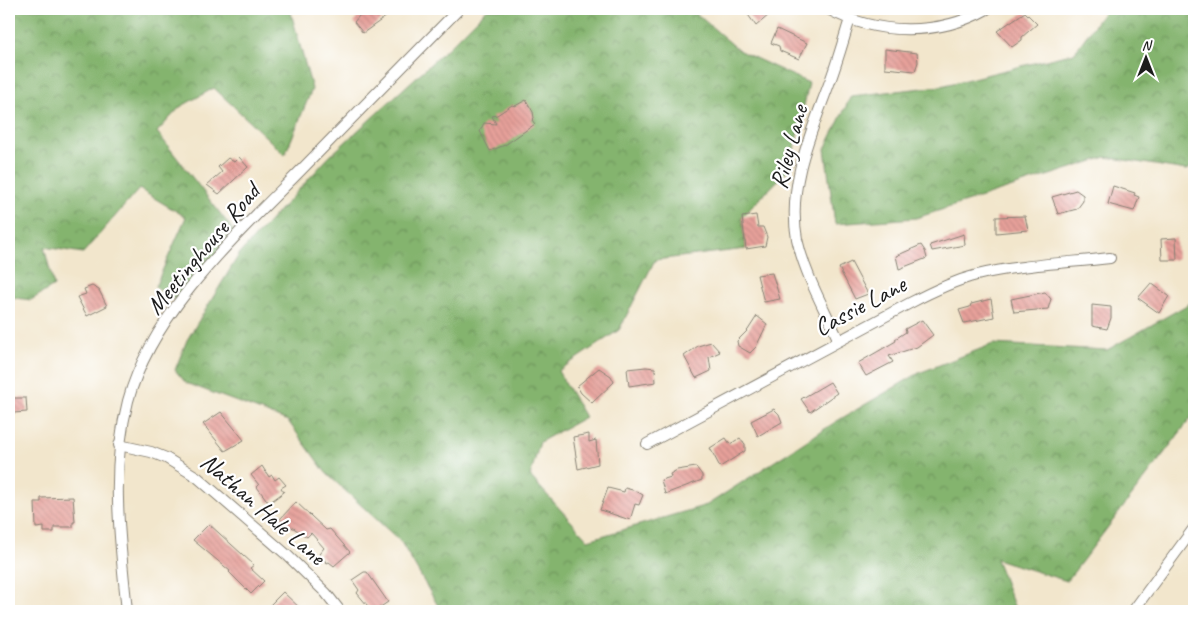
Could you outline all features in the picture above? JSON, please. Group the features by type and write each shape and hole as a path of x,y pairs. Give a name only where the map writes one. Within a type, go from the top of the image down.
{"street":[{"name":"Meetinghouse Road","path":"127,611 118,525 117,490 120,445 128,399 143,360 163,325 196,282 233,239 459,9"},
{"path":"828,9 850,19 888,28 928,28 966,19 986,9"},
{"name":"Riley Lane","path":"839,341 806,267 798,240 795,197 800,169 808,142 850,19"},
{"name":"Cassie Lane","path":"647,444 953,282 1004,270 1110,258"},
{"name":"Nathan Hale Lane","path":"120,445 151,452 166,458 204,482 286,555 326,593 340,611"},
{"path":"1133,611 1194,528"}],"green space":[{"path":"9,9 290,9 312,89 285,155 214,88 180,107 157,132 237,235 180,303 155,287 186,217 139,189 83,253 44,247 54,286 31,300 9,297"},
{"path":"487,9 691,9 740,51 809,83 790,168 742,217 746,249 655,260 619,330 558,371 585,417 540,442 530,476 588,540 707,505 837,421 919,373 993,344 1107,350 1194,301 1194,414 1067,581 996,559 1016,611 441,611 401,542 326,473 288,421 186,383 175,370 187,340 240,253 329,157 449,47"},
{"path":"1106,9 1194,9 1194,166 1186,170 1106,157 916,218 835,224 825,149 851,96 941,86 1074,53"}],"building":[{"path":"365,9 382,9 387,16 363,33 354,22"},
{"path":"744,9 776,9 756,26"},
{"path":"1025,12 1037,24 1022,37 1022,40 1012,47 997,31"},
{"path":"777,29 807,43 799,59 780,51 779,46 771,43"},
{"path":"885,49 917,53 918,62 915,71 885,68"},
{"path":"526,100 533,112 534,118 532,120 535,124 505,145 490,151 480,131 484,123 496,124 492,116"},
{"path":"239,157 248,167 219,194 207,185 222,172 218,167 228,158 234,162"},
{"path":"1113,186 1135,193 1134,195 1139,197 1134,211 1108,204"},
{"path":"1076,190 1083,195 1083,201 1077,209 1058,214 1052,197"},
{"path":"756,215 758,227 763,227 767,237 765,246 746,249 742,217"},
{"path":"1025,216 1028,230 996,233 996,217"},
{"path":"964,234 965,245 932,251 930,245"},
{"path":"1176,238 1177,260 1162,260 1161,239"},
{"path":"921,245 927,258 899,269 896,256"},
{"path":"851,262 868,294 855,299 839,268"},
{"path":"772,273 780,299 764,302 757,275"},
{"path":"1151,283 1169,296 1159,313 1138,298"},
{"path":"92,286 99,290 107,306 87,316 77,297 86,294 84,289"},
{"path":"1045,292 1051,299 1048,309 1014,312 1011,299"},
{"path":"991,299 994,317 964,323 959,310 970,307 971,304"},
{"path":"1092,305 1111,307 1111,318 1107,329 1092,326"},
{"path":"757,316 767,324 756,347 750,353 738,346 737,341 748,330"},
{"path":"922,320 933,335 917,347 889,356 893,362 866,376 858,363 896,341 895,339 906,332 905,329"},
{"path":"711,342 720,352 709,357 711,371 696,378 684,356 698,346"},
{"path":"599,368 611,376 614,382 592,403 581,393 577,386"},
{"path":"655,368 656,382 629,386 627,369"},
{"path":"830,382 837,393 810,412 801,399"},
{"path":"13,398 26,398 27,412 13,413"},
{"path":"774,409 779,414 782,422 758,436 751,421"},
{"path":"221,412 244,440 225,451 203,424"},
{"path":"589,434 589,442 596,440 598,464 578,469 573,437"},
{"path":"726,438 730,444 740,438 745,444 745,451 720,467 710,448"},
{"path":"262,466 269,477 272,475 275,480 279,477 286,485 281,488 284,492 269,503 251,475"},
{"path":"696,467 702,475 702,480 665,494 661,480 671,477 670,474 677,470"},
{"path":"608,488 624,492 625,488 643,495 639,505 635,504 630,520 600,510"},
{"path":"73,497 75,522 73,522 73,527 54,527 54,532 44,532 44,527 36,528 35,502 41,502 41,498"},
{"path":"296,502 326,530 330,529 350,552 334,566 329,562 327,563 319,554 324,548 311,533 307,537 292,527 290,528 280,519"},
{"path":"209,524 254,565 250,568 264,581 251,594 230,571 193,540"},
{"path":"367,572 388,602 376,610 372,611 357,593 359,590 352,580"},
{"path":"283,592 303,611 264,611"}]}
